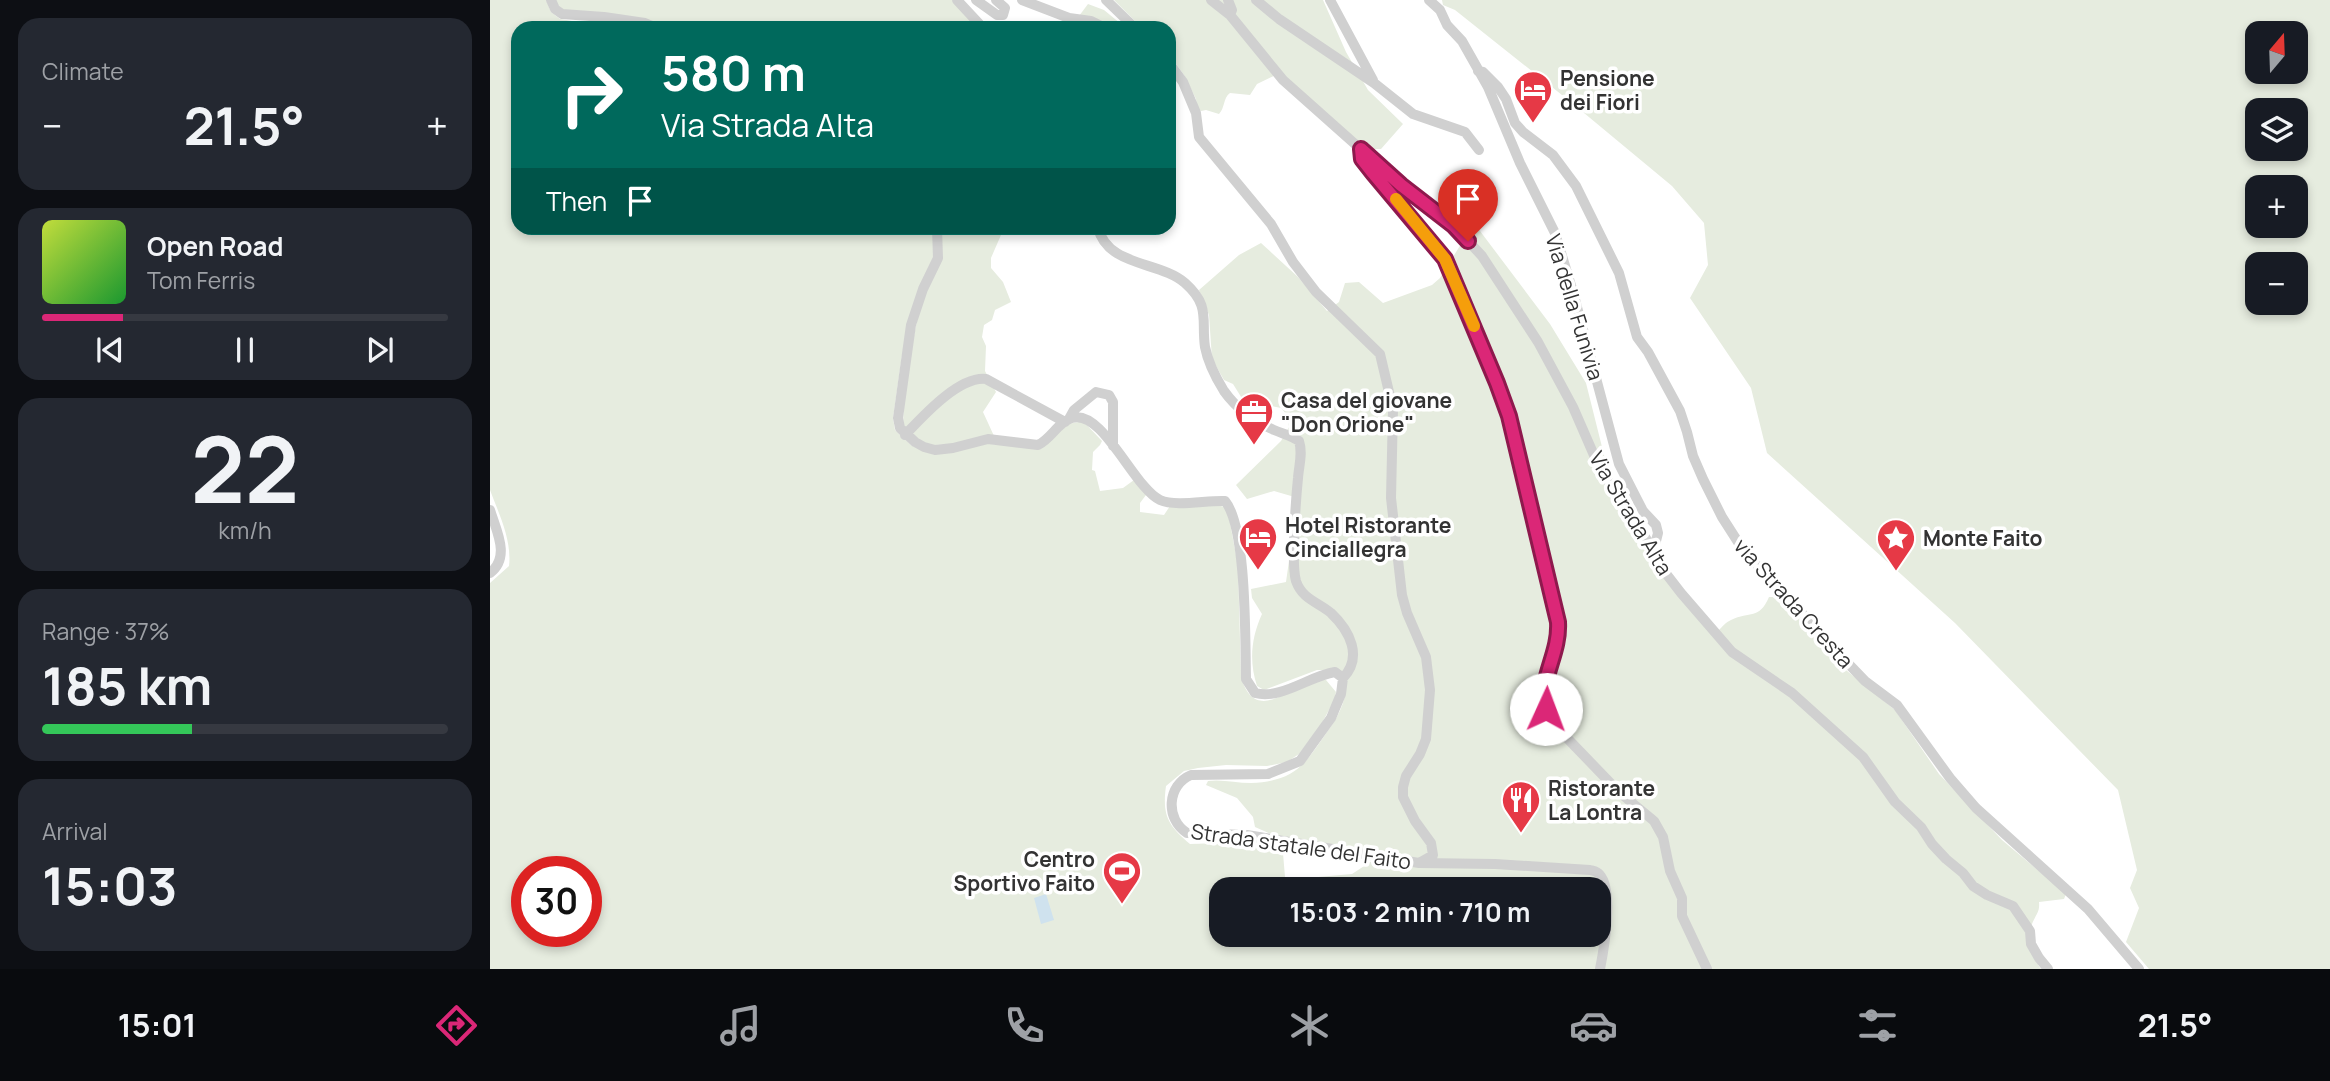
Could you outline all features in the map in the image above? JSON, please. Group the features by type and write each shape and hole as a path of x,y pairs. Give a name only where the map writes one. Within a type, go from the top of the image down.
{"street":[{"path":"551,0 555,9 562,14 604,16 633,21"},
{"path":"957,0 976,21"},
{"path":"976,0 1001,16 1005,10 996,0"},
{"path":"1022,0 1069,18 1091,21"},
{"path":"1106,0 1128,21"},
{"name":"Via Strada Alta","path":"1211,0 1230,15 1283,79 1401,185 1454,226 1482,256 1538,342 1573,407 1600,469 1651,547 1656,562 1723,643 1756,670 1792,693 1863,757 1895,802 1973,886 2013,906 2030,931 2031,944 2048,969"},
{"path":"1228,0 1232,10 1230,15"},
{"path":"1256,0 1279,19 1374,83 1413,114 1465,132 1479,150"},
{"path":"1330,0 1374,83"},
{"name":"Via della Funivia","path":"1429,0 1440,10 1447,25 1462,41 1555,233 1619,464 1643,511 1656,525 1658,533 1651,547"},
{"name":"via Strada Cresta","path":"1478,71 1483,72 1498,87 1522,132 1553,155 1576,186 1619,273 1637,337 1680,411 1693,456 1703,479 1722,517 1745,553 1850,666 1897,705 1950,778 1976,808 2088,909 2139,969"},
{"name":"Strada statale del Faito","path":"1176,72 1183,82 1196,114 1199,137 1272,224 1293,262 1316,292 1380,354 1393,409 1391,498 1402,595 1426,657 1430,690 1426,739 1403,787 1403,797 1415,821 1431,843 1433,855 1419,863 1247,835 1187,833 1180,828 1175,821 1171,803 1177,786 1184,779 1191,775 1268,774 1300,761 1331,718 1341,694 1343,678"},
{"path":"1361,149 1362,159 1445,259 1509,416 1558,622 1559,637 1544,688 1546,709 1559,729 1619,792 1654,821 1663,837 1670,871 1682,898 1682,916 1707,969"},
{"path":"937,235 938,258 923,289 911,325 898,418 905,435 924,447 935,450 988,439 1032,446 1045,442 1067,421 1074,410 1096,392 1109,395 1113,402 1113,446"},
{"path":"905,435 928,411 966,381 976,378 986,379 1067,421 1079,417 1090,421 1151,494 1162,502 1225,501 1231,508 1241,554 1247,679 1255,693 1265,696 1273,694 1322,674 1335,672 1343,678 1352,670 1355,657 1343,628 1330,613 1306,598 1296,581 1294,565 1301,448 1299,440 1273,430 1242,411 1225,392 1210,365 1205,344 1202,306 1184,282 1117,253 1102,235"},
{"path":"490,510 502,552 495,569 490,573"},
{"path":"1419,863 1495,864 1584,869 1599,873 1604,885 1606,914 1600,969"}],"shaded area":[{"path":"490,0 546,0 551,12 560,19 572,21 511,21 511,235 933,235 933,257 902,355 893,418 895,430 912,446 981,443 1032,448 1064,425 1083,421 1102,441 1093,452 1092,470 1095,471 1100,491 1123,488 1134,480 1146,495 1140,503 1140,512 1164,515 1170,506 1215,504 1224,507 1228,512 1238,566 1241,677 1248,692 1257,700 1267,701 1303,685 1326,680 1336,692 1319,728 1299,754 1287,762 1267,766 1226,765 1198,768 1184,771 1166,786 1165,805 1168,819 1190,844 1282,841 1285,877 1209,877 1209,947 1611,947 1611,877 1318,877 1352,874 1384,853 1273,835 1255,827 1253,817 1237,798 1206,785 1208,781 1266,782 1296,770 1334,721 1343,703 1346,683 1326,670 1317,670 1264,690 1257,686 1252,650 1262,614 1252,598 1251,589 1286,582 1298,498 1274,491 1247,499 1236,485 1281,441 1289,427 1287,415 1281,408 1243,400 1233,384 1224,380 1212,359 1209,315 1199,290 1239,255 1261,243 1298,277 1327,311 1339,302 1345,283 1359,282 1383,303 1432,285 1440,278 1474,223 1550,324 1586,383 1605,459 1643,547 1718,631 1731,620 1758,612 1769,597 1784,602 1841,666 1895,710 1939,774 2002,840 2066,894 2064,899 2039,902 2032,924 2031,941 2041,969 490,969 490,583 509,566 509,547 490,490"},
{"path":"554,0 952,0 972,21 647,21 563,11"},
{"path":"1114,0 1323,0 1346,52 1368,90 1403,124 1381,149 1367,149 1280,73 1257,84 1250,95 1230,93 1219,114 1201,111 1197,108 1196,99 1176,64 1176,21 1135,21"},
{"path":"1442,0 2330,0 2330,969 2149,969 2126,942 2139,908 2130,888 2137,870 2118,790 1955,623 1767,453 1751,388 1690,298 1708,265 1704,223 1672,186 1455,10 1443,5"},
{"path":"1088,4 1104,10 1117,21 1075,21"},
{"path":"939,235 1001,235 991,258 991,268 1003,282 1011,302 995,310 992,320 984,325 982,337 986,346 985,371 996,392 983,412 994,436 959,444 933,446 917,438 903,426 907,376"}],"water":[{"path":"1046,894 1054,920 1041,924 1034,898"}],"slow traffic":[{"path":"1396,199 1445,259 1474,326"}],"place":[{"name":"Pensione dei Fiori","path":"1533,124"},
{"name":"Casa del giovane \"Don Orione\"","path":"1254,446"},
{"name":"Hotel Ristorante Cinciallegra","path":"1258,571"},
{"name":"Monte Faito","path":"1896,572"},
{"name":"Ristorante La Lontra","path":"1521,834"},
{"name":"Centro Sportivo Faito","path":"1122,905"}],"route":[{"path":"1468,241 1454,226 1401,185 1361,149 1362,159 1445,259 1509,416 1558,622 1559,637 1544,688 1546,709"}]}
